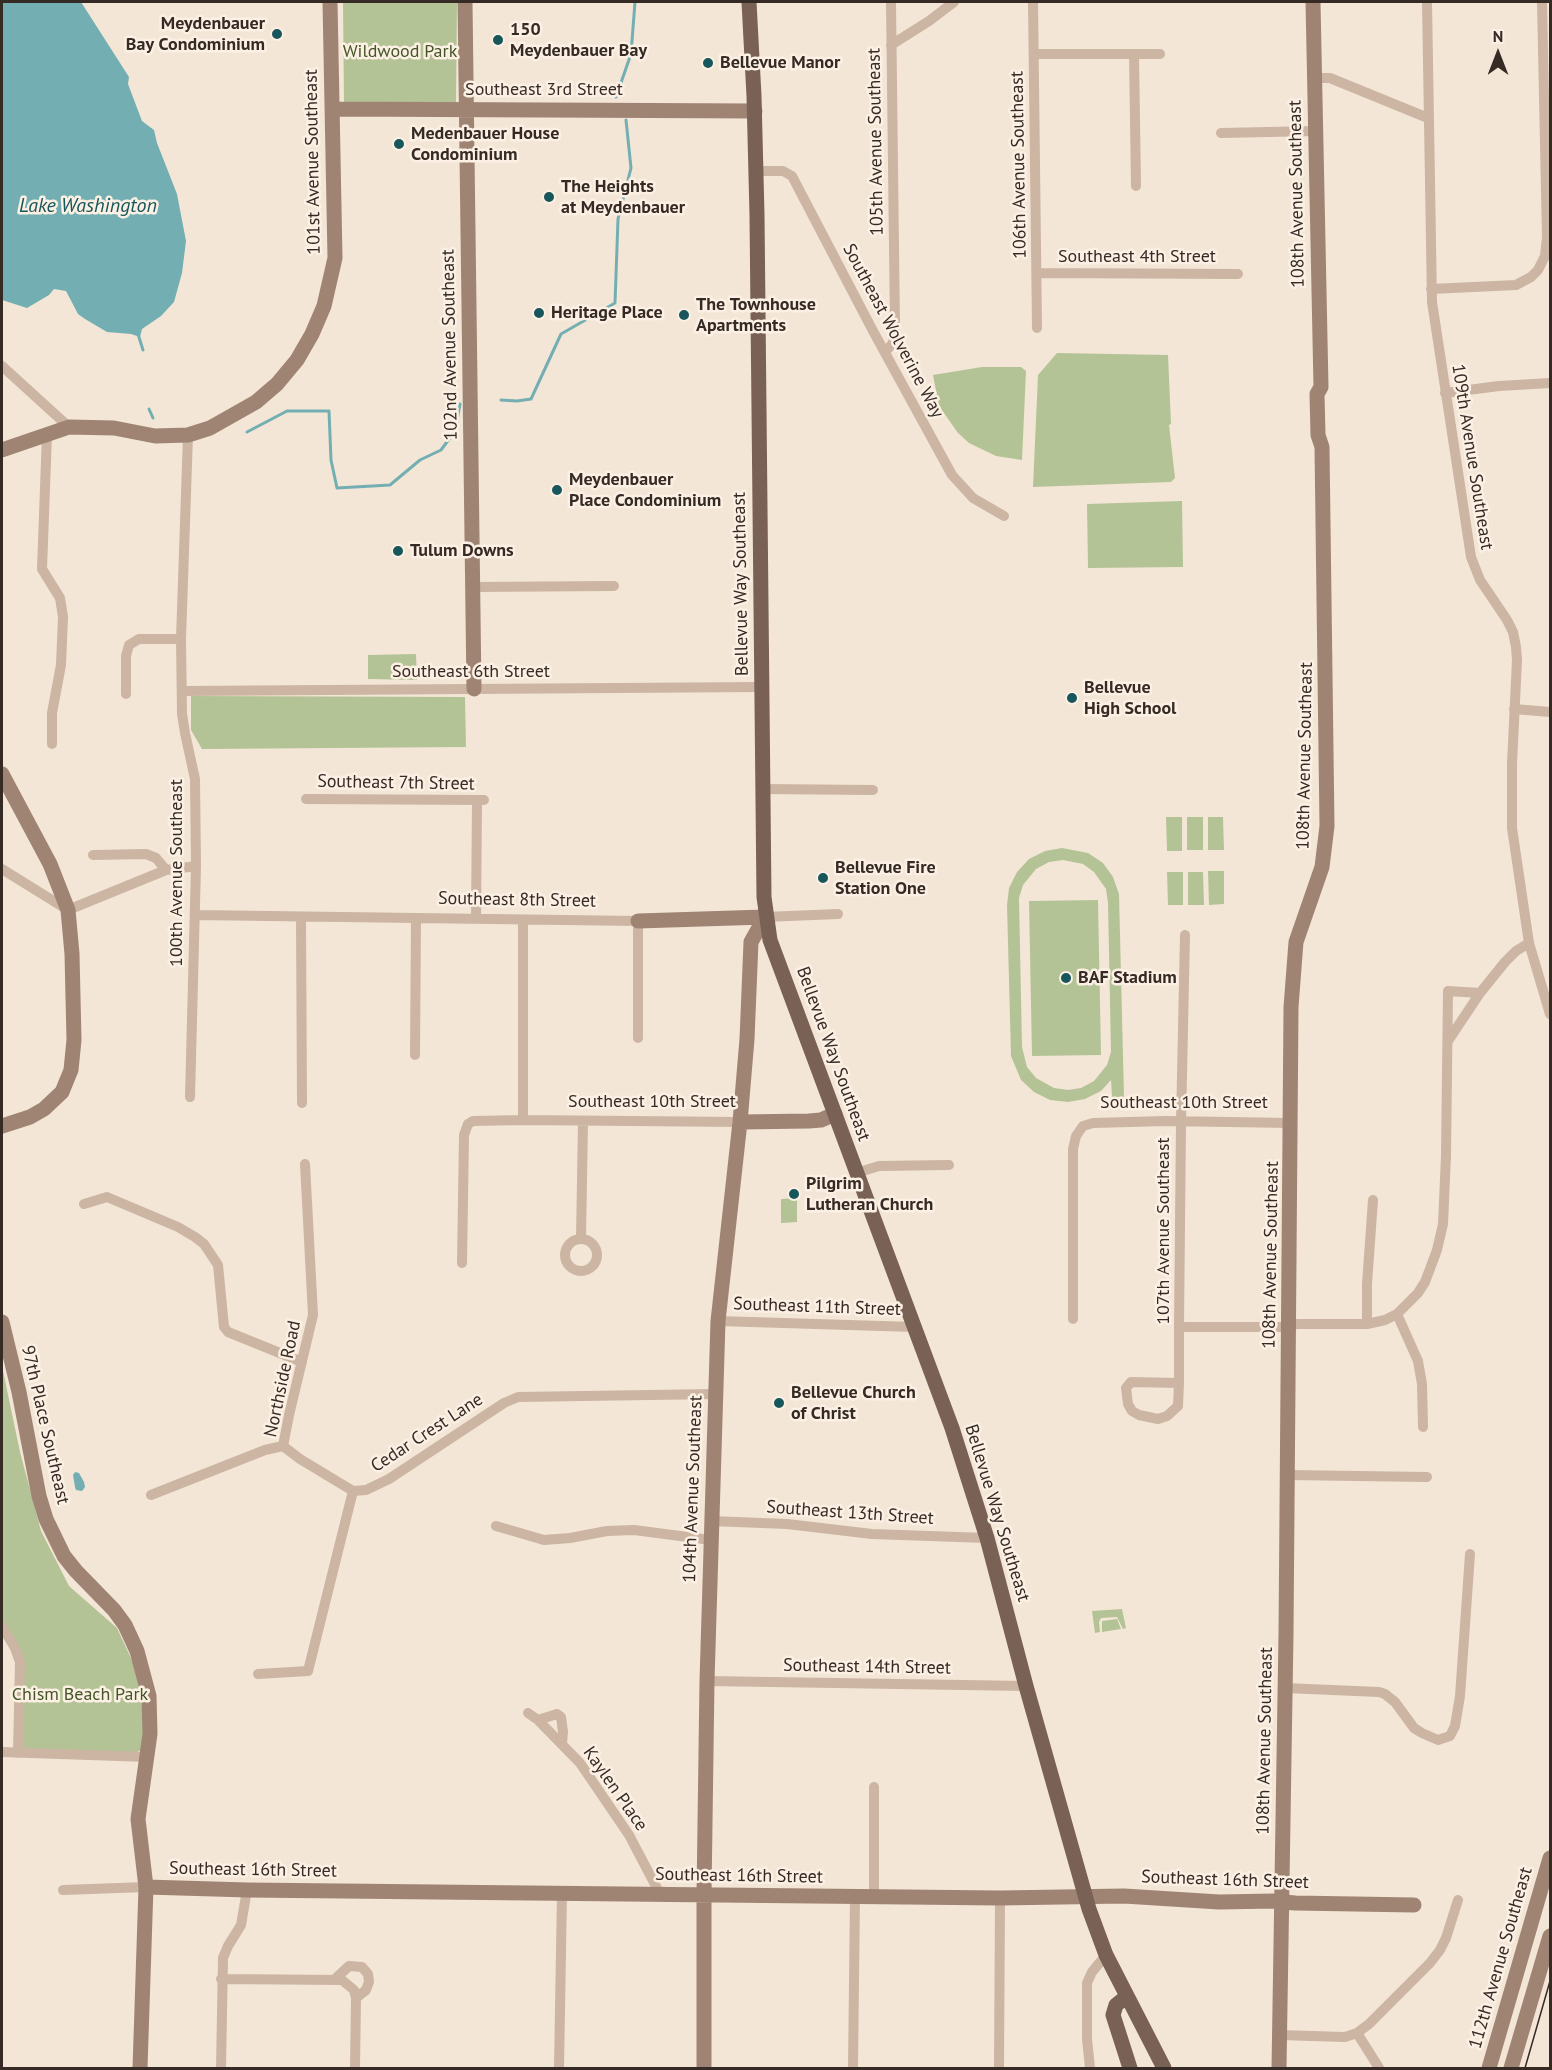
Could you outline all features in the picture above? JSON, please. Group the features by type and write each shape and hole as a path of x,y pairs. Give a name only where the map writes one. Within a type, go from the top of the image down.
{"main road":[{"name":"Bellevue Way Southeast","path":"749,2 756,171 765,917 770,940 952,1428 987,1538 1086,1897 1106,1955 1164,2068"},
{"path":"1126,1996 1116,2006 1113,2015 1130,2068"}],"street":[{"name":"101st Avenue Southeast","path":"2,450 69,427 114,428 155,436 188,435 218,424 256,402 277,384 297,360 324,306 334,258 330,2"},
{"name":"102nd Avenue Southeast","path":"465,2 474,689"},
{"name":"105th Avenue Southeast","path":"885,352 893,343 895,328 891,2"},
{"path":"891,45 954,2"},
{"name":"106th Avenue Southeast","path":"1033,2 1037,328"},
{"name":"108th Avenue Southeast","path":"1279,2068 1293,957 1298,932 1322,867 1327,826 1322,447 1318,435 1317,394 1321,387 1313,2"},
{"name":"109th Avenue Southeast","path":"1427,2 1431,289 1471,557 1480,580 1507,620 1513,632 1516,647 1512,828 1529,944 1547,993 1551,1014"},
{"path":"1431,289 1516,285 1531,277 1538,270 1545,256 1547,237 1545,9"},
{"path":"1035,54 1160,54"},
{"path":"1134,54 1136,186"},
{"path":"1315,78 1330,78 1428,118"},
{"name":"Southeast 3rd Street","path":"333,109 754,111"},
{"path":"1221,133 1316,131"},
{"name":"Southeast Wolverine Way","path":"756,171 783,171 796,181 952,475 973,498 1004,516"},
{"name":"Southeast 4th Street","path":"1037,273 1238,274"},
{"path":"2,366 69,427"},
{"path":"1445,393 1499,386 1551,383"},
{"path":"46,434 42,569 60,598 63,617 61,665 52,713 52,744"},
{"name":"100th Avenue Southeast","path":"188,435 181,639 185,733 195,779 196,866 190,1097"},
{"path":"473,587 614,586"},
{"path":"126,694 126,656 129,645 139,639 181,639"},
{"name":"Southeast 6th Street","path":"182,691 761,687"},
{"path":"1514,709 1551,712"},
{"path":"2,774 50,864 68,910 74,1019 71,1070 62,1092 30,1117 2,1126"},
{"path":"762,789 873,790"},
{"name":"Southeast 7th Street","path":"306,799 481,800 476,919"},
{"path":"93,855 146,854 156,858 166,870"},
{"path":"68,910 166,870 196,866"},
{"path":"2,869 68,910"},
{"name":"Southeast 8th Street","path":"195,915 638,921 838,914"},
{"path":"301,917 302,1103"},
{"name":"104th Avenue Southeast","path":"704,2068 707,1681 718,1321 740,1122 747,1039 751,942 765,917"},
{"path":"415,1054 416,918"},
{"path":"523,1120 524,920"},
{"path":"638,921 638,1038"},
{"name":"107th Avenue Southeast","path":"1179,1383 1131,1382 1125,1388 1128,1404 1132,1411 1147,1418 1158,1419 1167,1416 1178,1406 1179,1383 1181,1122 1185,935"},
{"path":"1448,1041 1480,993 1510,956 1529,944"},
{"path":"1179,1328 1282,1328 1367,1324 1385,1320 1397,1314 1419,1293 1437,1250 1443,1224 1448,991 1480,993"},
{"name":"Southeast 10th Street","path":"462,1263 464,1135 468,1124 479,1120 809,1122 835,1114"},
{"path":"581,1239 583,1121"},
{"name":"Southeast 10th Street","path":"1073,1319 1073,1149 1080,1130 1087,1124 1093,1123 1291,1123"},
{"name":"Northside Road","path":"305,1164 314,1303 312,1326 283,1446 353,1491"},
{"path":"856,1173 879,1166 949,1166"},
{"path":"84,1204 107,1197 178,1227 195,1237 204,1244 219,1265 224,1327 228,1332 302,1362"},
{"path":"1367,1324 1367,1273 1373,1200"},
{"path":"1397,1314 1418,1361 1422,1384 1423,1427"},
{"name":"Southeast 11th Street","path":"718,1321 914,1327"},
{"name":"97th Place Southeast","path":"2,1326 19,1392 39,1496 46,1519 64,1556 125,1625 144,1672 149,1704 150,1734 138,1819 146,1887 140,2068"},
{"name":"Cedar Crest Lane","path":"353,1491 366,1490 389,1479 504,1403 518,1397 715,1394"},
{"path":"152,1496 265,1450 283,1446"},
{"path":"1288,1475 1427,1477"},
{"path":"258,1674 308,1671 353,1491"},
{"name":"Southeast 13th Street","path":"711,1521 788,1524 872,1534 987,1538"},
{"path":"496,1526 544,1540 570,1539 607,1531 634,1530 711,1540"},
{"path":"1285,1688 1370,1690 1385,1694 1395,1702 1414,1728 1438,1740 1450,1736 1455,1726 1460,1696 1470,1554"},
{"path":"2,1626 18,1653 20,1662 18,1753"},
{"name":"Southeast 14th Street","path":"707,1681 1026,1686"},
{"name":"Kaylen Place","path":"528,1713 580,1762 629,1835 660,1894"},
{"path":"538,1720 557,1714 561,1717 562,1744"},
{"path":"2,1752 147,1757"},
{"path":"874,1787 874,1897"},
{"name":"112th Avenue Southeast","path":"1489,2068 1551,1858"},
{"name":"Southeast 16th Street","path":"63,1890 146,1887 874,1897 1133,1897 1220,1902 1281,1901 1414,1905"},
{"path":"221,2068 221,1979 224,1951 241,1924 247,1890"},
{"path":"559,2068 562,1893"},
{"path":"853,2068 855,1896"},
{"path":"999,2068 1000,1898"},
{"path":"1280,2035 1345,2037 1357,2033 1369,2024 1430,1963 1446,1938 1458,1900"},
{"path":"1511,2068 1551,1936"},
{"path":"1090,2068 1087,2028 1088,1983 1092,1972 1106,1955"},
{"path":"334,1980 349,1966 358,1966 365,1970 369,1978 368,1986 356,1998"},
{"path":"221,1979 342,1980 354,1990 356,1998 355,2068"},
{"path":"1357,2033 1379,2068"}],"green space":[{"name":"Wildwood Park","path":"343,2 457,2 456,103 344,103"},
{"path":"1057,353 1168,355 1171,424 1169,425 1175,478 1171,482 1033,487 1038,375"},
{"path":"982,367 1021,367 1026,371 1022,460 996,456 969,443 958,433 939,406 933,375"},
{"path":"1182,501 1183,567 1088,568 1087,504"},
{"path":"416,654 417,680 368,679 368,655"},
{"path":"191,696 465,697 466,747 202,749 191,730"},
{"path":"1166,817 1182,817 1182,851 1167,851"},
{"path":"1187,817 1203,817 1203,850 1187,850"},
{"path":"1208,817 1223,817 1224,850 1208,850"},
{"path":"1062,848 1088,853 1103,863 1113,877 1119,894 1124,1097 1112,1097 1111,1080 1101,1091 1085,1099 1068,1102 1050,1100 1034,1092 1021,1080 1011,1056 1007,905 1009,888 1017,872 1029,859 1045,851","holes":["1063,860 1083,864 1094,872 1106,889 1111,1052 1107,1065 1094,1081 1081,1088 1068,1090 1054,1088 1036,1078 1027,1067 1022,1047 1019,898 1023,885 1036,869 1049,862"]},
{"path":"1208,871 1224,871 1224,904 1209,905"},
{"path":"1167,872 1183,872 1183,905 1168,905"},
{"path":"1188,872 1203,872 1204,905 1188,905"},
{"path":"1098,900 1101,1055 1032,1056 1029,901"},
{"path":"797,1198 797,1222 781,1223 781,1199"},
{"name":"Chism Beach Park","path":"2,1366 20,1452 41,1531 69,1586 117,1628 149,1697 144,1751 138,1751 138,1755 18,1753 21,1673 2,1625"},
{"path":"1122,1609 1126,1628 1123,1629 1117,1617 1101,1618 1100,1632 1095,1633 1092,1611"},
{"path":"1117,1619 1121,1629 1102,1632 1102,1621"}],"water":[{"name":"Lake Washington","path":"2,2 81,2 129,77 128,84 142,121 154,130 177,194 186,241 182,273 174,302 161,316 142,329 140,337 107,332 85,319 78,314 66,291 54,289 49,295 27,308 2,300"},
{"path":"75,1472 79,1473 84,1482 85,1487 82,1491 76,1490 73,1475"}],"waterway":[{"path":"616,97 631,54 635,2"},
{"path":"501,400 531,399 561,334 615,303 618,219 631,168 626,120"},
{"path":"138,334 143,350"},
{"path":"247,432 287,411 329,411 331,460 337,488 390,485 420,460 441,450 455,431 460,404"},
{"path":"149,409 153,418"}],"tram line":[{"path":"1525,2068 1550,1981"}],"place":[{"name":"Meydenbauer Bay Condominium","path":"277,34"},
{"name":"150 Meydenbauer Bay","path":"498,40"},
{"name":"Bellevue Manor","path":"708,63"},
{"name":"Medenbauer House Condominium","path":"399,144"},
{"name":"The Heights at Meydenbauer","path":"549,197"},
{"name":"Heritage Place","path":"539,313"},
{"name":"The Townhouse Apartments","path":"684,315"},
{"name":"Meydenbauer Place Condominium","path":"557,490"},
{"name":"Tulum Downs","path":"398,551"},
{"name":"Bellevue High School","path":"1072,698"},
{"name":"Bellevue Fire Station One","path":"823,878"},
{"name":"BAF Stadium","path":"1066,978"},
{"name":"Pilgrim Lutheran Church","path":"794,1194"},
{"name":"Bellevue Church of Christ","path":"779,1403"}]}
